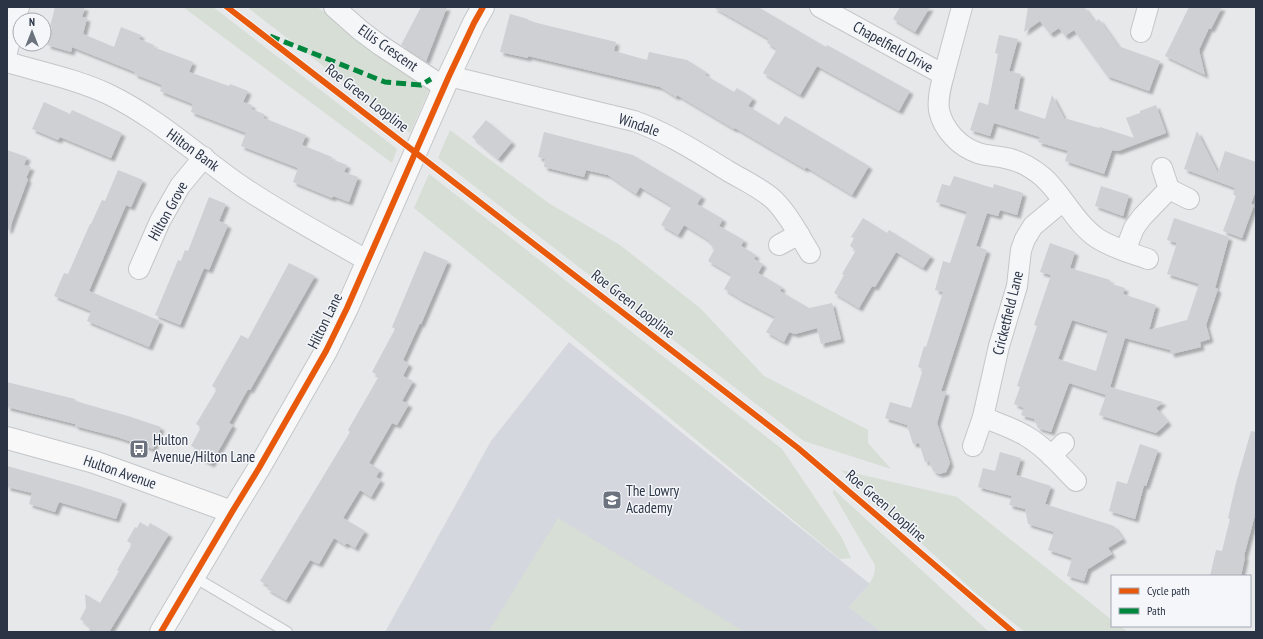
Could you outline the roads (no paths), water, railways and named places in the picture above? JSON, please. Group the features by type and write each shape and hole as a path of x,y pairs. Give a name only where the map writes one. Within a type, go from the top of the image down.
{"street":[{"path":"7,52 19,7"},
{"name":"Ellis Crescent","path":"334,7 380,45 446,82"},
{"name":"Hilton Lane","path":"161,632 259,468 326,351 368,261 446,82 483,7"},
{"name":"Chapelfield Drive","path":"820,7 944,75"},
{"path":"962,7 944,75 939,101 939,111 953,138 964,147 979,154 1007,158 1021,162 1044,177 1096,238 1106,244 1148,258"},
{"path":"1141,32 1147,7"},
{"name":"Hilton Bank","path":"7,62 81,84 107,94 132,107 204,157 239,184 274,207 368,261"},
{"name":"Windale","path":"446,82 634,121 654,128 763,192 773,200 787,215 810,253"},
{"name":"Hilton Grove","path":"139,269 160,221 180,186 204,157"},
{"path":"1162,168 1169,189 1189,199"},
{"path":"1125,251 1134,228 1142,217 1169,189"},
{"name":"Cricketfield Lane","path":"973,446 983,418 999,346 1017,286 1021,250 1025,239 1033,226 1063,201"},
{"path":"779,245 799,234"},
{"path":"983,418 1058,449 1076,481"},
{"name":"Hulton Avenue","path":"7,438 94,462 232,512"}],"lane":[{"path":"194,577 287,632"}],"place":[{"name":"Hulton Avenue/Hilton Lane","path":"139,449"},
{"name":"The Lowry Academy","path":"612,500"}]}
